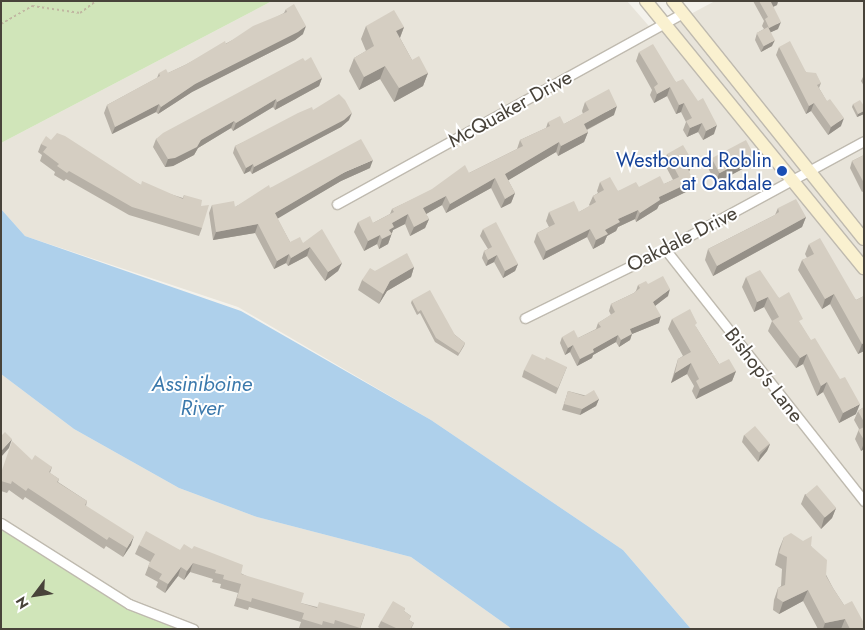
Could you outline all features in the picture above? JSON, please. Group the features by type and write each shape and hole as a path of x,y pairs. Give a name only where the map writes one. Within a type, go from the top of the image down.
{"main road":[{"path":"646,1 864,268"},
{"path":"673,1 864,239"}],"street":[{"name":"McQuaker Drive","path":"337,204 683,13"},
{"name":"Oakdale Drive","path":"525,318 665,249 864,141"},
{"name":"Bishop's Lane","path":"665,249 864,501"},
{"path":"1,523 129,604 193,629"}],"path":[{"path":"1,24 32,6 80,13 96,1"}],"shaded area":[{"path":"272,1 627,1 655,33 715,1 864,1 864,629 691,629 623,550 431,420 238,307 25,236 1,209 1,143"},
{"path":"1,374 74,429 179,488 257,517 411,557 512,629 193,629 156,617 1,523"}],"green space":[{"path":"1,1 272,1 1,143"},
{"path":"1,523 129,604 193,629 1,629"}],"water":[{"name":"Assiniboine River","path":"1,209 25,236 241,311 431,420 623,550 691,629 512,629 411,557 257,517 179,488 74,429 1,374"}],"building":[{"path":"759,1 773,1 771,2 781,22 769,28 765,19 768,17"},
{"path":"294,4 306,26 298,32 195,84 161,107 159,104 115,127 107,105 160,76 159,73 166,69 168,73 185,65 225,41 226,44 253,26 287,12 286,9"},
{"path":"394,10 404,27 396,31 412,60 419,56 428,73 399,88 385,66 364,77 354,58 374,46 366,26"},
{"path":"768,27 775,40 764,46 757,33"},
{"path":"790,41 806,72 816,73 821,83 817,85 827,101 830,99 844,118 831,127 814,103 809,106 779,47"},
{"path":"653,44 676,82 683,79 698,101 703,98 717,125 706,131 702,123 690,128 686,121 692,118 684,103 679,105 670,87 657,94 654,87 658,84 639,52"},
{"path":"311,57 322,78 277,102 276,99 236,123 234,121 201,140 197,147 175,158 168,159 156,139 163,133 303,58 305,61"},
{"path":"609,89 617,106 584,124 588,132 561,146 559,142 505,174 515,193 505,199 495,178 450,204 446,196 423,208 429,219 414,227 408,214 392,223 394,227 389,230 392,234 382,239 380,235 368,241 358,222 370,216 373,223 394,212 392,209 432,189 465,165 469,173 523,146 520,140 550,126 548,122 560,116 564,124 589,110 585,102"},
{"path":"339,94 345,100 352,113 344,120 254,167 253,164 246,168 235,146 298,113 312,107 313,110"},
{"path":"860,100 864,106 864,111 858,114 853,104"},
{"path":"57,133 65,136 141,185 142,181 183,199 184,195 202,200 201,206 209,205 202,228 132,207 69,171 67,173 57,166 59,164 43,152 47,147 41,144 46,136 51,140"},
{"path":"361,139 373,160 345,172 275,213 290,242 300,237 303,243 322,229 342,263 328,272 310,247 291,258 289,254 277,261 258,224 216,232 212,205 234,201 235,207 269,185 270,188"},
{"path":"746,140 754,155 720,173 712,158"},
{"path":"683,145 693,162 687,166 693,181 659,197 660,200 640,213 638,210 618,219 620,222 605,230 608,234 596,240 590,229 546,251 537,233 555,224 549,212 574,201 579,212 596,202 593,196 604,190 600,182 610,177 618,191 636,182 639,187 660,176 664,184 679,177 667,154"},
{"path":"864,155 864,183 852,161"},
{"path":"796,199 806,217 717,266 708,249 773,216 779,212 778,208"},
{"path":"496,222 518,264 505,271 497,255 488,260 484,251 492,247 483,229"},
{"path":"820,238 856,300 864,296 864,343 862,344 834,294 825,299 802,260 814,254 809,244"},
{"path":"407,253 414,267 390,281 383,294 362,280 370,268 375,271"},
{"path":"760,270 779,298 789,292 803,319 799,321 811,340 815,338 840,379 845,377 860,404 843,413 827,382 821,386 807,354 800,358 772,321 779,317 768,297 757,302 746,277"},
{"path":"663,276 670,289 653,302 661,316 630,329 632,334 621,340 618,335 593,349 594,352 580,359 573,345 568,348 562,337 574,330 578,338 601,327 598,323 615,312 611,304 634,293 640,288 638,285 646,281 648,284"},
{"path":"430,290 455,335 465,343 459,353 436,338 421,310 418,312 412,300"},
{"path":"690,309 697,323 695,325 719,364 729,359 736,371 700,389 696,381 699,379 691,363 675,373 678,359 691,352 672,319"},
{"path":"532,354 545,360 546,357 567,367 558,388 524,370"},
{"path":"594,390 599,399 582,409 564,404 568,391 584,396"},
{"path":"864,407 864,422 858,411"},
{"path":"755,426 770,444 759,453 744,435"},
{"path":"864,427 864,440 858,430"},
{"path":"5,432 12,439 1,451 1,434"},
{"path":"12,441 32,460 35,455 52,467 49,472 59,479 57,482 87,501 85,505 134,536 127,548 109,537 107,540 28,488 26,491 12,481 11,484 1,481 1,473"},
{"path":"817,485 836,508 825,518 806,495"},
{"path":"146,531 180,550 184,544 192,549 194,546 243,565 241,574 304,593 301,603 317,608 319,602 365,614 360,628 335,620 334,624 323,621 322,625 302,619 304,613 252,598 251,602 237,598 241,584 223,579 224,575 215,573 216,570 193,563 187,571 181,567 168,584 159,579 162,574 148,566 155,554 139,545"},
{"path":"791,533 803,541 812,536 811,546 827,560 826,576 844,605 852,601 864,623 864,629 850,629 845,619 825,623 808,590 783,602 777,598 778,588 785,585 787,557 779,553 784,537"},
{"path":"393,601 405,608 404,611 411,616 409,620 414,623 410,629 398,629 381,621"}],"place":[{"name":"Westbound Roblin at Oakdale","path":"782,171"}]}
